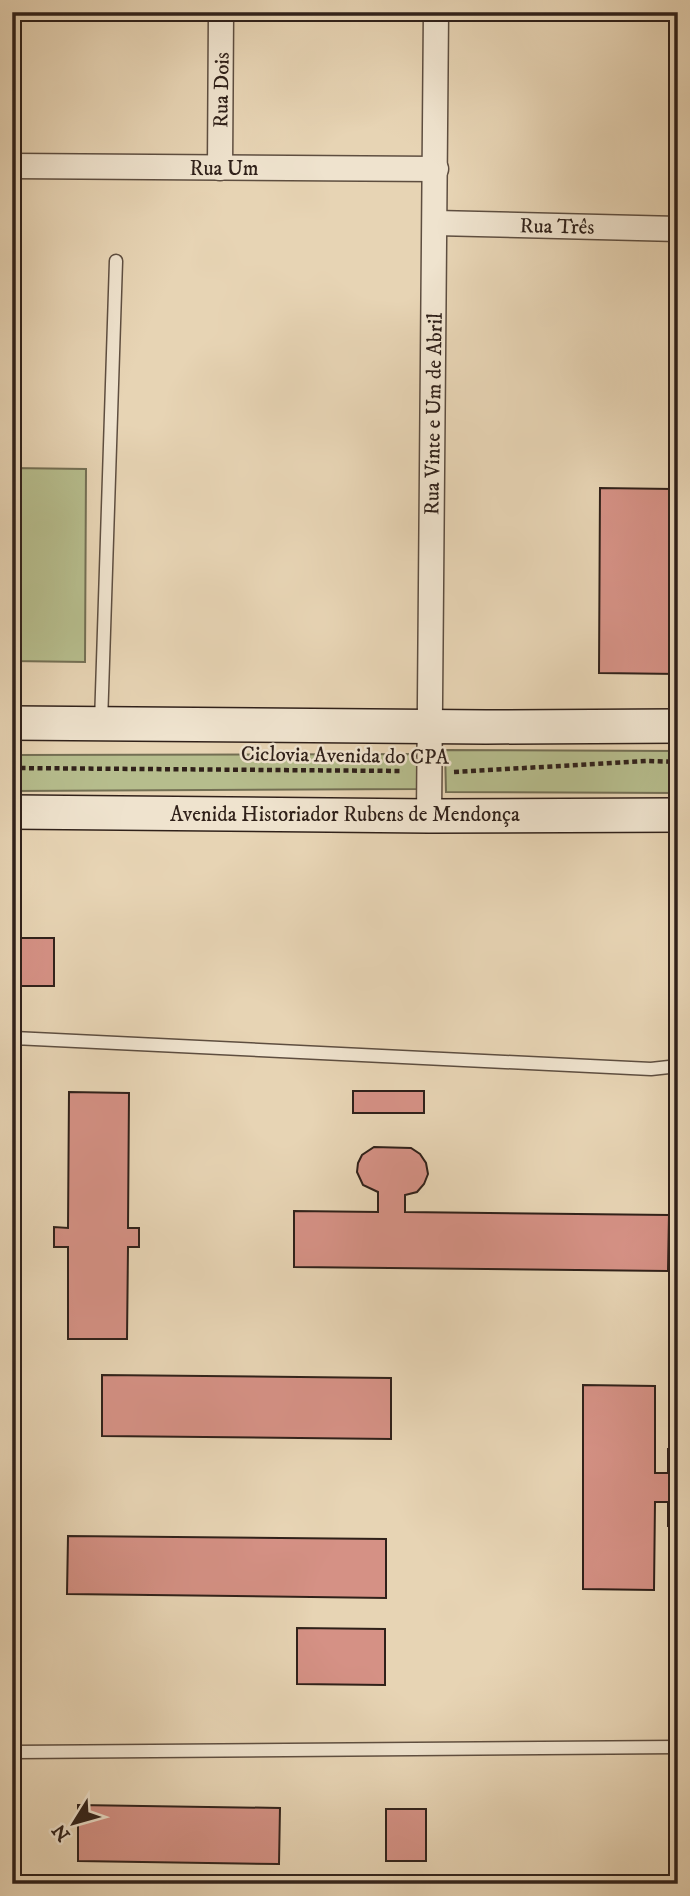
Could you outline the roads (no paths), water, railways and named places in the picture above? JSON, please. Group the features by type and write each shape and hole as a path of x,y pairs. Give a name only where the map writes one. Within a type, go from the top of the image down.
{"main road":[{"path":"12,723 678,726"},
{"name":"Avenida Historiador Rubens de Mendonça","path":"12,812 429,816 678,815"}],"street":[{"name":"Rua Dois","path":"220,167 221,12"},
{"name":"Rua Vinte e Um de Abril","path":"429,816 436,12"},
{"name":"Rua Um","path":"12,166 436,169"},
{"name":"Rua Três","path":"436,223 678,229"}],"lane":[{"path":"101,724 116,261"},
{"path":"12,991 12,1067"},
{"path":"14,1038 651,1069 678,1066"},
{"path":"12,1749 15,1752 29,1752 678,1746"}]}
